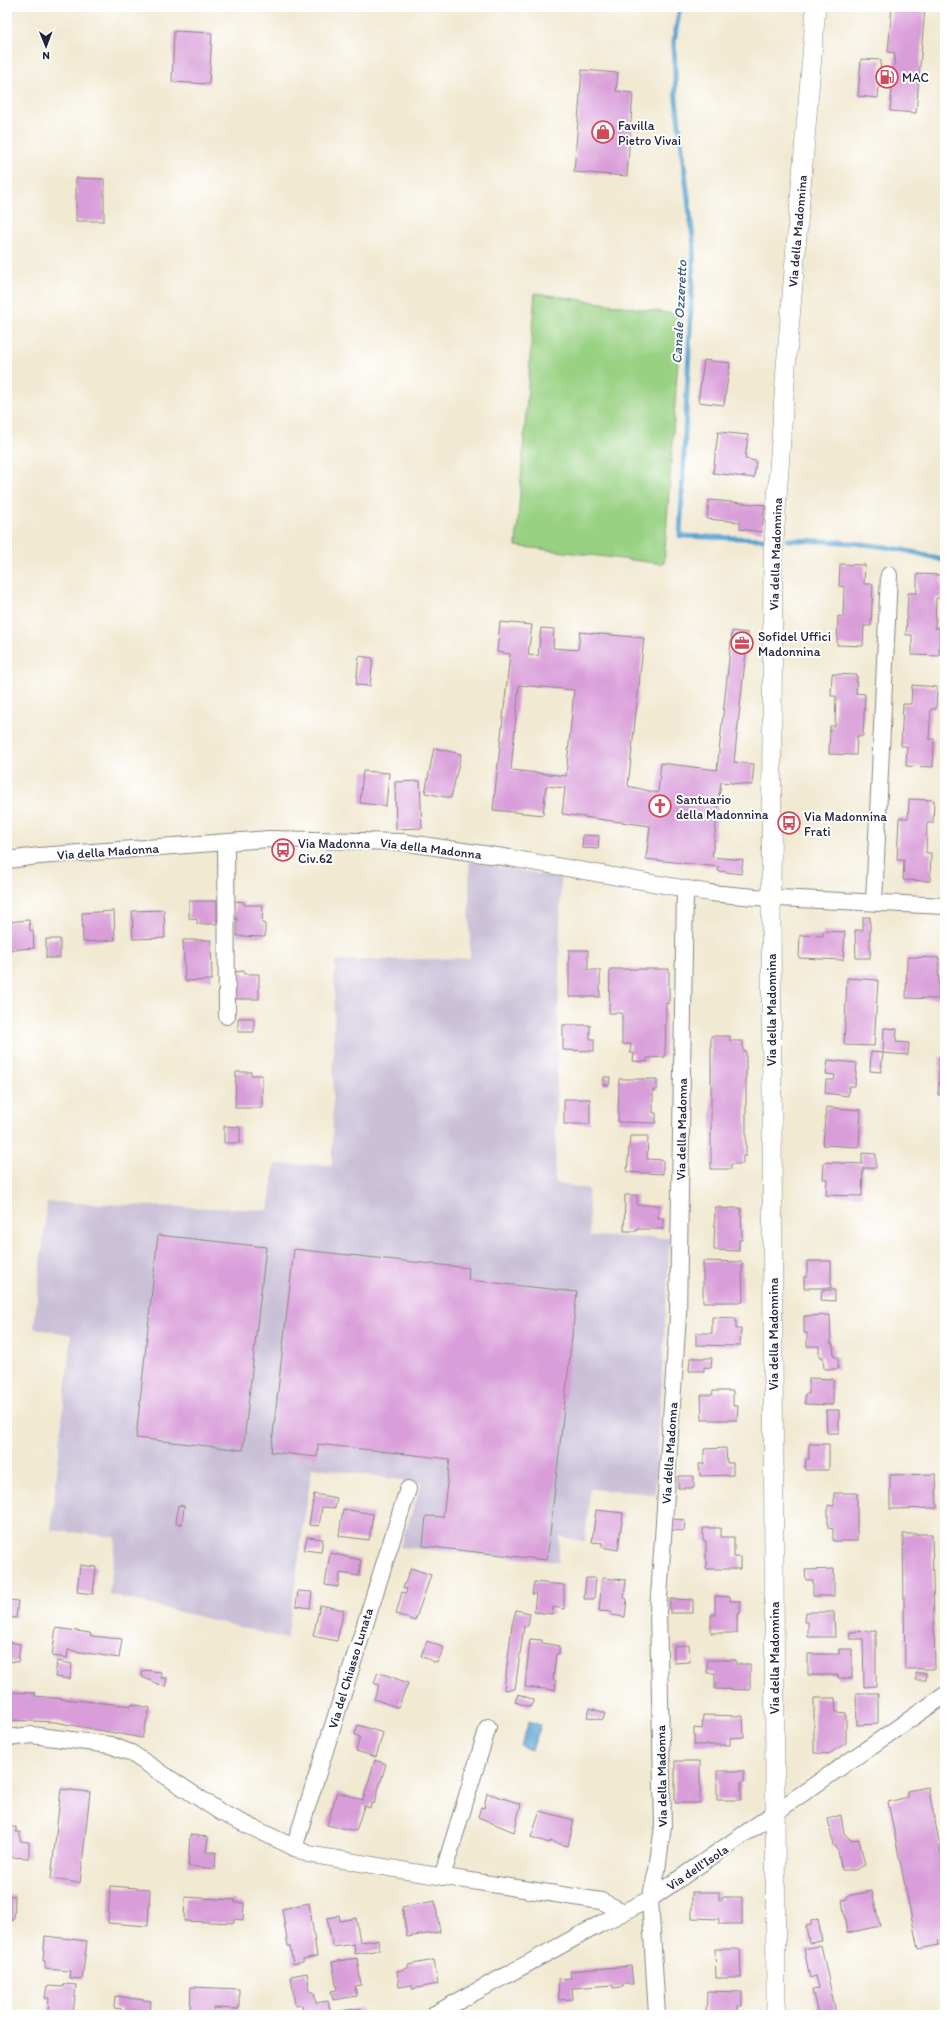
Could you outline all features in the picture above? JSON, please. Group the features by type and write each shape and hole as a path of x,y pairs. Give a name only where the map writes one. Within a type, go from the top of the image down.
{"street":[{"name":"Via della Madonnina","path":"776,2015 771,897 773,556 786,367 816,7"},
{"path":"874,902 889,575"},
{"name":"Via della Madonna","path":"7,860 40,856 269,839 402,842 510,858 685,889 771,897 945,906"},
{"path":"226,842 227,1016"},
{"name":"Via della Madonna","path":"657,2015 650,1903 657,1870 662,1826 658,1612 678,1315 685,889"},
{"name":"Via del Chiasso Lunata","path":"294,1848 408,1489"},
{"name":"Via dell'Isola","path":"433,2015 624,1912 650,1903 945,1694"},
{"path":"442,1877 488,1727"},
{"path":"7,1738 32,1735 110,1745 131,1753 222,1813 308,1854 442,1877 601,1900 624,1912"}],"shaded area":[{"path":"469,861 561,878 555,1183 588,1189 590,1236 670,1238 655,1494 590,1489 585,1542 559,1536 559,1562 400,1547 422,1483 312,1467 287,1639 109,1594 116,1537 51,1530 71,1335 34,1328 47,1202 268,1210 275,1164 332,1165 335,961 470,958"}],"green space":[{"path":"535,293 681,315 664,564 516,546"}],"water":[{"path":"529,1721 541,1725 532,1750 521,1746"}],"building":[{"path":"892,7 925,7 916,113 890,111 895,53 888,52"},
{"path":"174,31 212,33 209,84 172,82"},
{"path":"861,59 881,60 878,98 858,96"},
{"name":"Favilla Pietro Vivai","path":"582,70 618,73 616,91 633,93 627,176 574,172"},
{"path":"76,178 104,179 104,221 76,221"},
{"path":"704,360 730,363 724,405 698,402"},
{"path":"718,432 748,435 745,459 756,461 754,478 713,473"},
{"path":"709,500 765,505 762,532 740,529 740,522 707,519"},
{"path":"840,564 865,565 864,584 873,584 871,626 864,626 863,646 837,645 838,616 843,617 844,587 839,586"},
{"path":"917,574 942,575 941,598 936,598 935,628 940,628 939,656 912,655 912,635 906,635 908,593 917,593"},
{"path":"500,622 532,625 528,655 538,656 541,628 554,629 553,648 578,650 580,632 644,638 628,786 658,793 661,763 717,770 732,631 748,633 734,762 754,764 752,785 721,782 712,857 743,860 741,874 718,871 719,867 646,859 650,826 562,814 565,788 546,786 543,815 493,810 510,654 497,652","holes":["519,685 574,690 566,776 511,770"]},
{"path":"359,656 373,658 370,686 356,685"},
{"path":"832,674 857,675 856,693 865,694 863,736 857,736 856,755 829,754 830,726 835,726 836,696 831,696"},
{"path":"912,685 937,687 936,709 931,709 929,739 934,739 933,767 906,766 907,746 901,746 903,704 911,704"},
{"path":"434,748 461,754 451,798 425,793"},
{"path":"363,771 389,773 386,806 360,803"},
{"path":"420,781 422,828 396,829 395,782"},
{"path":"909,799 934,800 933,823 927,823 926,853 931,853 930,881 903,880 904,860 897,860 899,818 908,818"},
{"path":"583,835 599,836 598,849 582,848"},
{"path":"189,901 217,901 217,924 197,924 197,919 189,918"},
{"path":"235,901 244,902 244,905 263,905 262,923 265,924 265,937 237,936 237,918 234,919"},
{"path":"164,910 165,938 133,939 132,911"},
{"path":"114,911 115,940 83,942 82,913"},
{"path":"863,917 870,917 870,958 856,958 855,930 863,930"},
{"path":"29,920 30,931 33,931 34,948 7,950 7,922"},
{"path":"823,931 845,932 843,960 799,958 800,935 823,936"},
{"path":"46,939 60,939 60,958 46,958"},
{"path":"183,940 211,940 212,980 185,981"},
{"path":"569,950 588,950 588,970 600,970 600,997 569,997"},
{"path":"907,957 939,958 938,999 906,998"},
{"path":"610,969 669,969 669,1004 666,1003 665,1057 647,1058 647,1062 633,1061 634,1053 630,1053 631,1044 622,1044 622,1013 609,1013"},
{"path":"244,971 244,974 259,974 259,999 234,999 234,972"},
{"path":"847,978 878,980 874,1046 844,1045"},
{"path":"238,1018 254,1018 254,1032 238,1032"},
{"path":"563,1025 590,1025 590,1039 594,1039 594,1051 563,1050"},
{"path":"884,1028 897,1029 896,1042 909,1043 908,1055 883,1053"},
{"path":"711,1036 730,1036 730,1041 743,1041 743,1051 746,1051 746,1156 743,1156 743,1164 731,1164 731,1169 711,1169"},
{"path":"871,1052 883,1053 881,1072 870,1071"},
{"path":"940,1057 945,1057 945,1095 938,1095"},
{"path":"828,1060 857,1063 855,1086 849,1086 848,1096 825,1093 826,1080 834,1080 835,1075 826,1074"},
{"path":"236,1072 251,1072 251,1075 262,1075 262,1108 235,1108"},
{"path":"604,1077 610,1077 609,1085 603,1085"},
{"path":"619,1079 657,1079 657,1090 653,1090 653,1113 656,1113 656,1123 618,1122"},
{"path":"564,1099 590,1099 590,1124 564,1124"},
{"path":"826,1107 861,1110 859,1147 823,1145"},
{"path":"224,1126 240,1127 240,1143 224,1143"},
{"path":"630,1136 648,1136 647,1159 663,1160 663,1174 627,1172"},
{"path":"862,1153 876,1154 876,1168 863,1168 862,1196 826,1195 827,1179 823,1179 824,1162 862,1164"},
{"path":"625,1195 637,1195 637,1205 659,1205 658,1218 663,1218 663,1229 637,1229 637,1231 624,1231"},
{"path":"715,1207 728,1209 741,1208 742,1240 739,1240 739,1251 714,1250"},
{"path":"158,1235 266,1247 243,1450 136,1438"},
{"path":"294,1249 469,1268 468,1280 577,1292 547,1560 423,1546 426,1516 443,1517 450,1459 318,1444 317,1457 271,1452"},
{"path":"703,1261 742,1262 743,1302 703,1302"},
{"path":"807,1261 831,1261 831,1288 804,1288 804,1277 807,1277"},
{"path":"822,1290 835,1290 835,1301 821,1300"},
{"path":"830,1315 831,1344 833,1344 834,1357 838,1357 838,1369 824,1369 823,1357 819,1357 819,1346 807,1346 807,1333 804,1333 804,1316"},
{"path":"712,1317 736,1318 736,1329 741,1329 740,1346 696,1345 696,1333 712,1333"},
{"path":"690,1358 712,1358 711,1368 704,1367 704,1371 689,1371"},
{"path":"809,1378 833,1379 833,1405 805,1404 805,1394 809,1394"},
{"path":"713,1391 733,1391 733,1406 738,1406 737,1420 702,1420 701,1395 712,1395"},
{"path":"826,1410 839,1410 839,1433 827,1433"},
{"path":"809,1444 829,1444 829,1470 805,1470 806,1459 809,1459"},
{"path":"726,1448 727,1463 733,1463 733,1475 700,1476 699,1464 704,1464 704,1449"},
{"path":"936,1474 937,1508 890,1509 890,1475"},
{"path":"678,1476 694,1476 694,1488 678,1488"},
{"path":"834,1493 857,1493 857,1541 833,1541 833,1529 828,1528 828,1505 834,1506"},
{"path":"314,1494 337,1498 335,1508 322,1507 319,1526 309,1525"},
{"path":"178,1505 184,1506 182,1524 176,1523"},
{"path":"343,1509 373,1514 369,1540 339,1536"},
{"path":"596,1510 623,1513 618,1550 601,1547 603,1543 592,1542"},
{"path":"672,1519 685,1520 684,1531 671,1530"},
{"path":"703,1528 721,1528 721,1537 734,1537 734,1557 740,1557 740,1569 706,1569 706,1541 703,1541"},
{"path":"903,1534 932,1534 935,1669 905,1669"},
{"path":"307,1537 323,1539 321,1552 304,1550"},
{"path":"330,1553 361,1560 359,1576 340,1573 338,1587 325,1585"},
{"path":"80,1565 96,1567 93,1594 77,1592"},
{"path":"411,1568 431,1575 415,1621 396,1614 402,1592 406,1593 407,1589 403,1588"},
{"path":"834,1569 834,1596 813,1596 813,1580 806,1580 805,1570"},
{"path":"586,1578 596,1578 594,1599 584,1599"},
{"path":"602,1578 626,1580 624,1598 627,1599 625,1617 611,1615 611,1612 599,1611"},
{"path":"534,1582 564,1585 564,1609 553,1607 552,1614 534,1612 536,1594 532,1594"},
{"path":"298,1591 312,1592 310,1608 296,1606"},
{"path":"715,1596 730,1597 730,1601 740,1601 740,1614 737,1613 737,1633 711,1633 711,1615 715,1615"},
{"path":"670,1599 693,1600 693,1613 670,1613"},
{"path":"7,1600 18,1601 16,1618 7,1617"},
{"path":"320,1605 344,1610 337,1641 313,1636"},
{"path":"516,1610 530,1613 528,1626 524,1626 515,1689 504,1690 512,1625"},
{"path":"806,1612 834,1612 835,1637 808,1637 808,1622 805,1622"},
{"path":"56,1628 90,1633 91,1636 122,1639 119,1658 68,1650 67,1658 52,1656"},
{"path":"876,1631 876,1686 864,1687 863,1639 850,1639 850,1632"},
{"path":"530,1639 542,1640 542,1643 559,1646 559,1654 556,1654 553,1680 556,1680 555,1690 525,1687"},
{"path":"427,1641 444,1648 437,1663 421,1656"},
{"path":"7,1642 20,1644 18,1662 7,1661"},
{"path":"689,1645 690,1662 674,1663 674,1646"},
{"path":"839,1649 852,1649 852,1678 838,1678 838,1675 808,1675 808,1654 839,1654"},
{"path":"707,1660 736,1660 736,1664 750,1664 750,1690 715,1689 715,1673 707,1673"},
{"path":"57,1661 72,1664 70,1679 55,1677"},
{"path":"143,1670 161,1672 161,1678 167,1678 165,1687 142,1677"},
{"path":"378,1672 408,1683 398,1708 374,1699 379,1685 374,1683"},
{"path":"916,1673 926,1673 926,1680 916,1680"},
{"path":"7,1692 35,1693 35,1696 132,1706 132,1704 150,1708 142,1738 55,1722 7,1720"},
{"path":"856,1693 878,1693 878,1724 857,1725"},
{"path":"518,1694 534,1700 530,1707 515,1702"},
{"path":"814,1698 835,1698 836,1712 846,1713 846,1743 829,1754 814,1753"},
{"path":"590,1708 605,1713 603,1720 587,1717"},
{"path":"703,1715 743,1716 744,1737 730,1738 730,1745 694,1745 694,1728 702,1729"},
{"path":"358,1725 383,1733 376,1757 356,1751 360,1737 355,1735"},
{"path":"375,1760 386,1764 374,1804 371,1803 370,1808 364,1806 356,1831 327,1825 337,1792 363,1800"},
{"path":"675,1761 700,1761 700,1803 675,1803"},
{"path":"717,1771 744,1771 744,1782 741,1782 741,1800 717,1800"},
{"path":"928,1787 945,1871 945,1940 938,1941 939,1945 918,1949 888,1802 908,1797 907,1791"},
{"path":"61,1789 90,1792 80,1883 51,1879"},
{"path":"487,1793 521,1804 514,1832 478,1817 481,1807 484,1808"},
{"path":"540,1811 574,1820 568,1846 550,1841 549,1843 531,1837"},
{"path":"841,1815 844,1833 851,1840 859,1839 865,1865 855,1870 842,1870 838,1851 833,1845 828,1819"},
{"path":"7,1827 16,1827 16,1832 20,1832 20,1841 29,1842 29,1858 7,1857"},
{"path":"190,1835 208,1837 206,1852 216,1852 215,1869 188,1866"},
{"path":"110,1886 150,1889 148,1926 108,1923"},
{"path":"872,1891 880,1926 847,1933 842,1900 847,1899 847,1896"},
{"path":"692,1892 719,1892 719,1900 722,1900 722,1897 742,1897 742,1924 719,1924 719,1919 692,1918"},
{"path":"7,1895 15,1896 14,1920 7,1920"},
{"path":"185,1897 235,1900 235,1903 244,1903 243,1920 234,1919 234,1923 184,1921"},
{"path":"435,1901 440,1932 407,1937 402,1907"},
{"path":"309,1903 317,1956 303,1959 303,1962 293,1964 290,1946 288,1946 282,1909"},
{"path":"339,1916 340,1921 356,1918 360,1942 378,1940 380,1950 355,1954 354,1944 333,1947 327,1918"},
{"path":"818,1919 822,1941 809,1943 806,1926 811,1925 811,1921"},
{"path":"45,1936 87,1941 82,1979 69,1978 70,1971 45,1969 45,1961 43,1961"},
{"path":"821,1945 836,2013 829,2015 818,2015 812,1989 819,1988 816,1976 810,1978 804,1949"},
{"path":"715,1949 740,1949 741,1978 716,1978"},
{"path":"357,1958 361,1985 355,1986 357,1996 333,2000 331,1991 337,1990 332,1962"},
{"path":"434,1960 438,1984 412,1989 412,1985 399,1987 397,1971 408,1968 408,1965"},
{"path":"631,1966 633,1984 623,1984 623,1987 613,1988 613,1985 572,1988 573,1999 559,2000 558,1979 571,1978 570,1971"},
{"path":"307,1973 310,1992 314,1992 316,2003 328,2001 331,2015 303,2015 302,2005 295,2006 291,1976"},
{"path":"64,1984 76,1985 73,2015 48,2013 49,1998 45,1998 47,1986 63,1987"},
{"path":"191,1987 239,1989 239,2009 214,2008 214,2013 190,2012"},
{"path":"707,1991 742,1992 742,2006 738,2006 738,2015 706,2015"},
{"path":"115,1996 151,2001 150,2012 145,2012 144,2015 120,2015 121,2009 114,2008"},
{"path":"361,2008 362,2015 342,2015 341,2011"}],"waterway":[{"name":"Canale Ozzeretto","path":"680,7 674,41 676,99 694,247 680,536 764,539"},
{"name":"Canale Ozzeretto","path":"787,540 867,544 926,555 945,561"}],"place":[{"name":"MAC","path":"887,77"},
{"name":"Favilla Pietro Vivai","path":"603,132"},
{"name":"Sofidel Uffici Madonnina","path":"742,643"},
{"name":"Santuario della Madonnina","path":"660,806"},
{"name":"Via Madonnina Frati","path":"789,823"},
{"name":"Via Madonna Civ.62","path":"283,850"}]}
